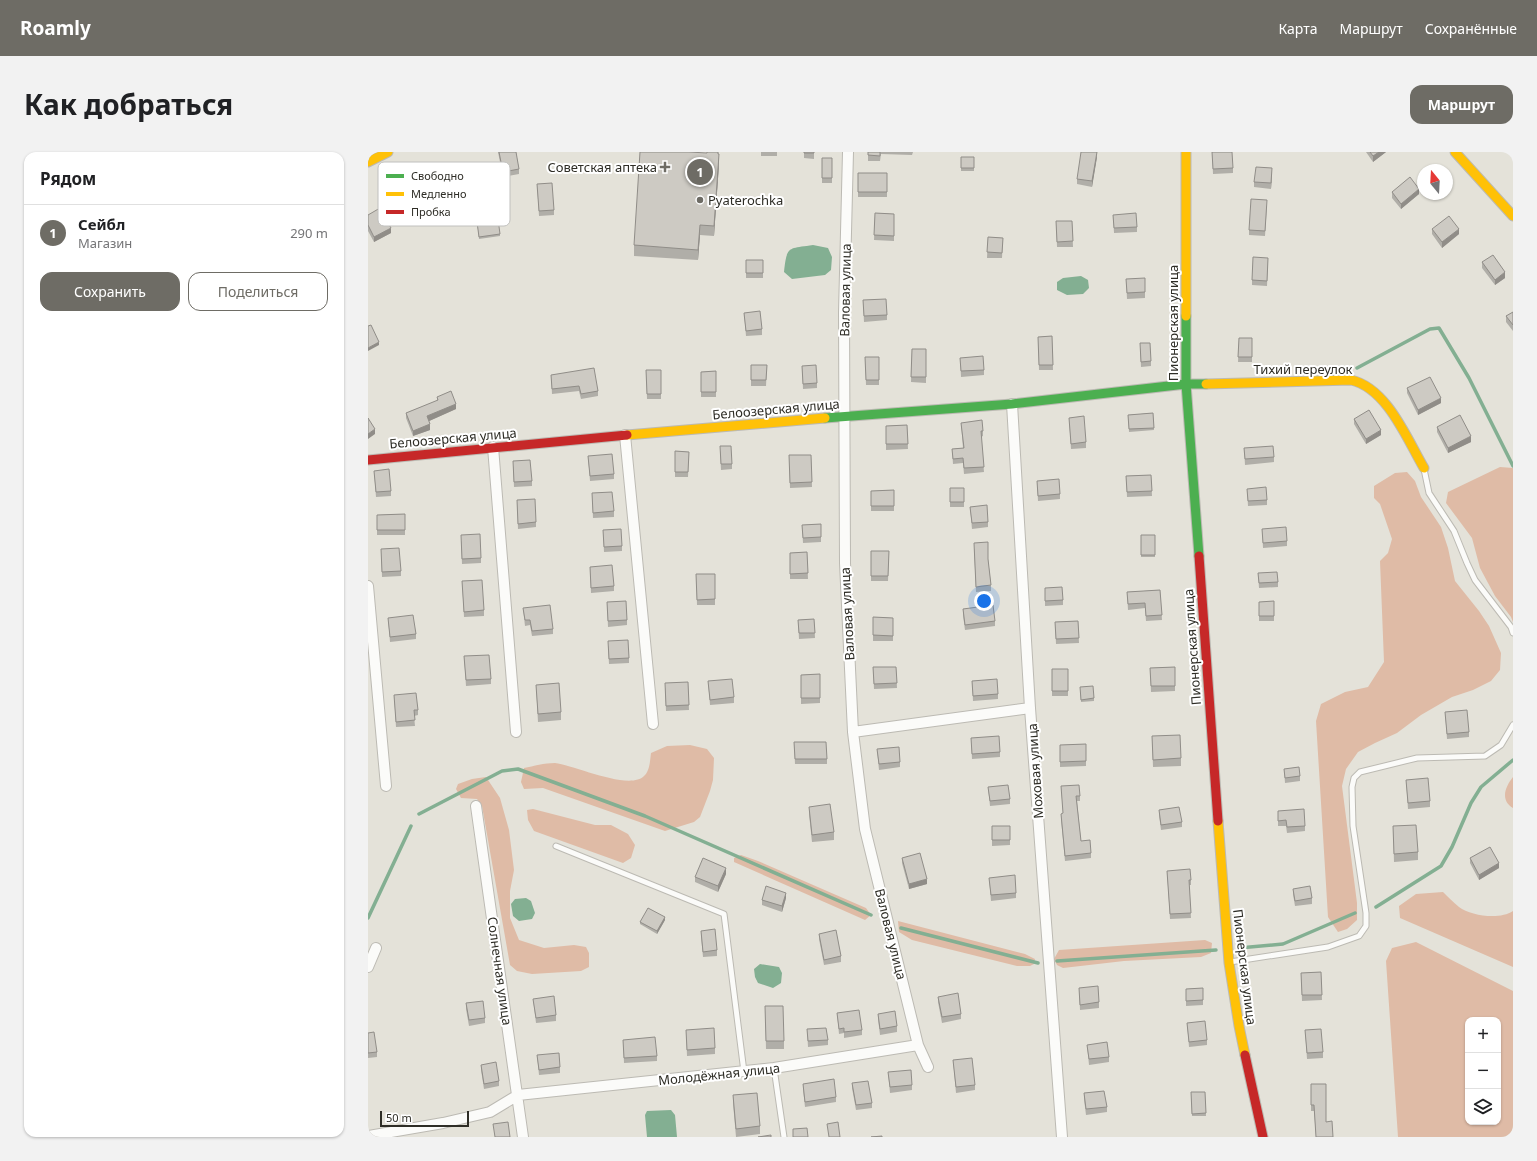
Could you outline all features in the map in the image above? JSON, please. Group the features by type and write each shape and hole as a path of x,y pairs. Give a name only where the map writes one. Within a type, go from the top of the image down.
{"street":[{"path":"368,162 388,152"},
{"name":"Валовая улица","path":"848,152 844,313 845,563 853,732 866,829 918,1045 928,1067"},
{"name":"Пионерская улица","path":"1186,152 1186,384 1228,962 1238,1026 1263,1137"},
{"path":"1455,152 1513,216"},
{"name":"Тихий переулок","path":"1186,384 1351,380 1365,384 1378,395 1389,409 1424,468"},
{"name":"Белоозерская улица","path":"368,460 625,435 845,416 1012,404 1186,384"},
{"name":"Моховая улица","path":"1012,404 1030,708 1062,1137"},
{"path":"625,435 653,724"},
{"path":"493,448 516,732"},
{"path":"368,586 386,786"},
{"path":"853,732 1030,708"},
{"name":"Солнечная улица","path":"476,806 523,1137"},
{"path":"368,967 376,948"},
{"name":"Молодёжная улица","path":"518,1095 744,1072 918,1045"},
{"path":"368,1136 443,1123 490,1112 518,1095"}],"lane":[{"path":"1424,468 1429,493 1454,531 1466,563 1475,580 1511,627 1513,633"},
{"path":"1228,962 1328,947 1359,936 1366,926 1366,913 1353,826 1352,787 1354,778 1360,772 1417,758 1485,756 1501,745 1513,725"},
{"path":"556,846 724,914 744,1072"},
{"path":"774,1068 784,1137"}],"shaded area":[{"path":"813,245 828,248 832,257 831,270 825,275 792,279 784,272 788,253 794,248"},
{"path":"1081,276 1088,280 1089,288 1083,294 1067,295 1057,290 1057,282 1063,278"},
{"path":"1500,467 1513,468 1513,622 1511,617 1495,596 1480,568 1472,538 1446,503 1448,492"},
{"path":"1407,472 1415,481 1421,497 1441,527 1448,548 1455,581 1489,626 1501,653 1500,670 1491,681 1473,690 1452,697 1421,715 1397,733 1358,752 1346,769 1342,786 1357,903 1357,920 1347,929 1338,932 1328,917 1316,721 1321,704 1345,692 1368,687 1384,662 1380,561 1388,553 1392,539 1380,504 1374,498 1374,486 1395,473"},
{"path":"690,745 707,749 714,758 713,780 710,791 700,817 694,822 665,831 543,788 524,789 521,782 524,768 555,763 614,779 626,781 637,780 646,774 651,753 667,746"},
{"path":"486,777 500,798 509,830 514,870 510,891 510,918 519,940 544,948 574,945 586,947 589,953 589,967 581,971 532,974 517,971 510,965 482,806 477,799 461,798 456,789 458,784 472,779"},
{"path":"1513,777 1513,808 1506,801 1505,793"},
{"path":"533,809 595,825 611,825 628,834 635,845 631,858 623,863 534,831 528,820 527,810"},
{"path":"741,855 866,908 871,915 865,920 734,862 734,858"},
{"path":"1443,892 1459,907 1478,915 1493,916 1507,914 1513,911 1513,967 1400,918 1399,906 1416,894"},
{"path":"526,898 531,901 535,913 532,919 519,921 513,916 511,904 515,899"},
{"path":"898,921 1025,954 1035,959 1034,964 1030,966 1017,966 912,940 899,932"},
{"path":"1205,940 1212,943 1211,953 1201,957 1124,961 1063,968 1057,965 1054,959 1059,950"},
{"path":"1416,942 1513,991 1513,1137 1398,1137 1386,961 1392,948"},
{"path":"760,964 779,967 782,973 781,983 773,988 758,983 755,977 754,969"},
{"path":"671,1110 675,1115 677,1137 647,1137 645,1115 647,1111"}],"building":[{"path":"499,152 516,152 519,169 510,171 510,162 501,162"},
{"path":"640,152 718,152 714,226 700,225 698,250 634,245"},
{"path":"868,152 880,152 880,156 868,155"},
{"path":"1081,152 1097,152 1092,181 1077,179"},
{"path":"1212,152 1232,152 1233,168 1213,169"},
{"path":"1370,152 1379,152 1373,156"},
{"path":"961,157 974,157 974,168 961,168"},
{"path":"822,158 832,158 832,178 822,178"},
{"path":"1256,167 1272,168 1271,183 1254,182"},
{"path":"858,173 887,173 887,192 858,192"},
{"path":"1410,177 1417,186 1417,191 1401,204 1392,192"},
{"path":"552,183 554,210 539,211 537,184"},
{"path":"1251,199 1267,200 1265,231 1249,230"},
{"path":"378,209 378,226 390,226 391,228 374,237 368,225 368,215"},
{"path":"875,213 894,214 894,236 874,235"},
{"path":"1136,213 1137,227 1114,228 1113,215"},
{"path":"1449,216 1459,229 1442,242 1432,229"},
{"path":"1056,221 1072,221 1073,241 1057,242"},
{"path":"478,226 499,226 500,234 479,237"},
{"path":"988,237 1003,238 1002,253 987,252"},
{"path":"1493,255 1505,272 1495,280 1482,262"},
{"path":"1253,257 1268,258 1267,281 1252,280"},
{"path":"746,260 763,260 763,273 746,273"},
{"path":"1145,278 1145,292 1127,293 1126,279"},
{"path":"886,299 887,315 864,316 863,300"},
{"path":"760,311 762,329 746,331 744,313"},
{"path":"1513,312 1513,325 1506,316"},
{"path":"371,325 379,342 368,348 368,326"},
{"path":"1052,336 1053,365 1039,365 1038,337"},
{"path":"1239,338 1252,338 1252,357 1238,357"},
{"path":"1140,343 1150,343 1151,361 1141,362"},
{"path":"912,349 926,349 926,377 911,377"},
{"path":"983,356 984,370 961,371 960,358"},
{"path":"865,357 879,357 879,380 866,380"},
{"path":"751,365 767,365 766,380 751,380"},
{"path":"816,365 817,383 803,384 802,366"},
{"path":"594,368 598,391 581,394 579,386 552,389 551,375"},
{"path":"646,370 661,370 661,394 647,394"},
{"path":"716,371 716,392 701,392 701,372"},
{"path":"1430,377 1441,398 1418,410 1407,388"},
{"path":"451,391 456,404 427,416 430,424 413,431 406,413 438,400 437,397"},
{"path":"1369,410 1381,430 1366,439 1354,419"},
{"path":"1153,413 1154,428 1129,429 1128,415"},
{"path":"1460,415 1471,436 1448,448 1437,427"},
{"path":"1084,416 1086,442 1071,444 1069,418"},
{"path":"368,418 375,429 368,434"},
{"path":"982,420 983,431 981,431 984,467 964,468 963,458 953,459 952,449 964,448 961,423"},
{"path":"907,425 908,444 886,444 886,426"},
{"path":"720,446 731,446 732,464 721,464"},
{"path":"1273,446 1274,457 1245,459 1244,448"},
{"path":"675,451 689,452 688,472 675,472"},
{"path":"612,454 614,474 590,476 588,456"},
{"path":"789,455 811,455 812,482 790,483"},
{"path":"530,460 532,481 514,482 513,461"},
{"path":"389,469 391,491 376,492 374,471"},
{"path":"1151,475 1152,491 1127,492 1126,476"},
{"path":"1059,479 1060,494 1038,496 1037,481"},
{"path":"1266,487 1267,500 1248,501 1247,489"},
{"path":"950,488 964,488 964,502 950,502"},
{"path":"894,490 894,506 871,506 871,491"},
{"path":"612,492 614,511 593,513 592,493"},
{"path":"535,499 536,522 518,524 517,500"},
{"path":"987,505 988,522 972,523 970,507"},
{"path":"405,514 405,530 377,530 377,515"},
{"path":"821,524 821,537 803,538 802,525"},
{"path":"1286,527 1287,541 1263,543 1262,529"},
{"path":"621,529 622,546 604,547 603,530"},
{"path":"480,534 481,558 462,559 461,535"},
{"path":"1141,535 1155,535 1155,555 1141,555"},
{"path":"988,542 991,585 976,587 974,543"},
{"path":"399,548 401,571 382,572 381,549"},
{"path":"871,551 889,551 888,576 871,576"},
{"path":"807,552 808,573 790,574 790,553"},
{"path":"612,565 614,586 591,588 590,567"},
{"path":"1277,572 1278,582 1259,583 1258,573"},
{"path":"696,574 715,574 715,599 697,600"},
{"path":"482,580 484,610 464,612 462,581"},
{"path":"1062,587 1063,600 1045,601 1045,588"},
{"path":"1160,590 1162,615 1146,616 1145,603 1128,604 1127,592"},
{"path":"626,601 627,620 608,621 607,602"},
{"path":"1274,601 1274,616 1259,616 1259,602"},
{"path":"550,605 553,629 532,631 530,620 525,620 523,608"},
{"path":"993,605 995,621 965,625 963,609"},
{"path":"413,615 416,634 390,637 388,618"},
{"path":"873,617 893,618 893,636 873,635"},
{"path":"814,619 815,633 799,633 798,620"},
{"path":"1078,621 1079,638 1056,639 1055,622"},
{"path":"628,640 629,658 609,659 608,641"},
{"path":"489,655 491,679 466,680 464,656"},
{"path":"873,667 896,667 897,683 874,684"},
{"path":"1175,667 1175,686 1151,686 1150,668"},
{"path":"1052,669 1068,669 1068,691 1052,691"},
{"path":"820,674 820,698 801,698 801,675"},
{"path":"732,679 734,697 710,700 708,681"},
{"path":"997,679 998,694 973,696 972,681"},
{"path":"688,682 689,705 666,706 665,683"},
{"path":"559,683 561,712 538,714 536,685"},
{"path":"1093,686 1094,698 1081,700 1080,687"},
{"path":"416,693 418,710 414,710 415,720 396,722 394,695"},
{"path":"1467,710 1469,732 1447,734 1445,712"},
{"path":"1180,735 1181,758 1153,760 1152,736"},
{"path":"999,736 1000,752 972,754 971,738"},
{"path":"794,742 826,742 827,759 795,759"},
{"path":"1086,744 1086,761 1060,762 1060,745"},
{"path":"899,747 900,762 879,764 877,749"},
{"path":"1299,767 1300,776 1285,778 1284,769"},
{"path":"1428,778 1430,801 1408,803 1406,780"},
{"path":"1008,785 1010,799 990,801 988,787"},
{"path":"1079,785 1080,796 1076,796 1081,841 1090,840 1091,853 1065,856 1061,814 1063,813 1061,786"},
{"path":"830,804 834,832 812,835 809,807"},
{"path":"1179,807 1182,822 1161,825 1159,810"},
{"path":"1304,809 1305,826 1287,827 1286,820 1278,821 1278,811"},
{"path":"1416,825 1418,852 1394,854 1393,826"},
{"path":"992,826 1010,826 1010,840 992,840"},
{"path":"1490,847 1499,863 1479,875 1470,858"},
{"path":"920,853 927,879 909,884 902,858"},
{"path":"703,858 726,868 718,886 695,877"},
{"path":"1190,869 1191,880 1189,880 1191,913 1170,914 1167,871"},
{"path":"1015,875 1016,893 991,895 989,878"},
{"path":"766,886 786,893 782,906 762,900"},
{"path":"1310,886 1312,898 1295,901 1293,889"},
{"path":"648,908 665,917 657,931 640,922"},
{"path":"715,929 717,950 703,952 701,931"},
{"path":"836,930 841,956 824,960 819,934"},
{"path":"1321,972 1322,995 1302,995 1301,973"},
{"path":"1098,986 1099,1002 1080,1005 1079,988"},
{"path":"1203,988 1203,1000 1186,1001 1186,989"},
{"path":"958,993 961,1014 942,1017 938,997"},
{"path":"554,996 556,1015 536,1018 533,999"},
{"path":"483,1001 485,1018 469,1020 466,1003"},
{"path":"765,1006 783,1006 784,1041 766,1041"},
{"path":"859,1010 862,1030 844,1032 844,1028 839,1029 837,1013"},
{"path":"895,1011 897,1026 880,1029 878,1014"},
{"path":"1205,1021 1207,1040 1189,1042 1187,1023"},
{"path":"714,1028 715,1048 687,1050 686,1030"},
{"path":"826,1028 828,1040 808,1041 807,1029"},
{"path":"1321,1029 1323,1052 1307,1053 1305,1030"},
{"path":"374,1032 377,1052 368,1053 368,1033"},
{"path":"655,1037 657,1056 624,1058 623,1040"},
{"path":"1107,1042 1109,1057 1089,1059 1087,1045"},
{"path":"559,1053 560,1067 539,1070 537,1055"},
{"path":"972,1058 975,1085 956,1087 953,1060"},
{"path":"496,1062 499,1081 484,1084 481,1065"},
{"path":"911,1070 912,1085 890,1087 888,1072"},
{"path":"834,1079 836,1097 805,1102 803,1084"},
{"path":"868,1081 872,1103 856,1105 852,1083"},
{"path":"1311,1084 1326,1084 1326,1122 1332,1121 1333,1137 1316,1137 1314,1105 1311,1105"},
{"path":"1104,1091 1107,1107 1086,1109 1084,1093"},
{"path":"1191,1092 1205,1092 1206,1113 1192,1114"},
{"path":"757,1093 760,1126 736,1129 733,1095"},
{"path":"508,1122 510,1137 495,1137 493,1124"},
{"path":"838,1122 840,1137 829,1137 827,1124"},
{"path":"807,1128 808,1137 793,1137 793,1129"},
{"path":"771,1135 771,1137 758,1137"}],"waterway":[{"path":"1357,368 1430,329 1439,328 1469,378 1513,466"},
{"path":"1376,907 1441,866 1452,847 1471,803 1481,787 1513,760"},
{"path":"419,814 502,771 518,769 645,816 871,915"},
{"path":"368,918 411,826"},
{"path":"1239,948 1283,944 1355,913"},
{"path":"901,928 1038,963"},
{"path":"1057,961 1216,950"}],"traffic: fast":[{"path":"1186,316 1186,384 1199,556"},
{"path":"825,418 1012,404 1186,384 1206,384"}],"traffic: slow":[{"path":"368,162 388,152"},
{"path":"1186,152 1186,316"},
{"path":"1455,152 1513,216"},
{"path":"1206,384 1351,380 1364,385 1375,393 1395,416 1424,468"},
{"path":"627,435 825,418"},
{"path":"1218,821 1229,963 1245,1055"}],"traffic: jam":[{"path":"368,460 627,435"},
{"path":"1199,556 1218,821"},
{"path":"1245,1055 1263,1137"}],"place":[{"name":"Советская аптека","path":"665,167"},
{"name":"Сейбл","path":"700,172"},
{"name":"Pyaterochka","path":"700,200"}]}
